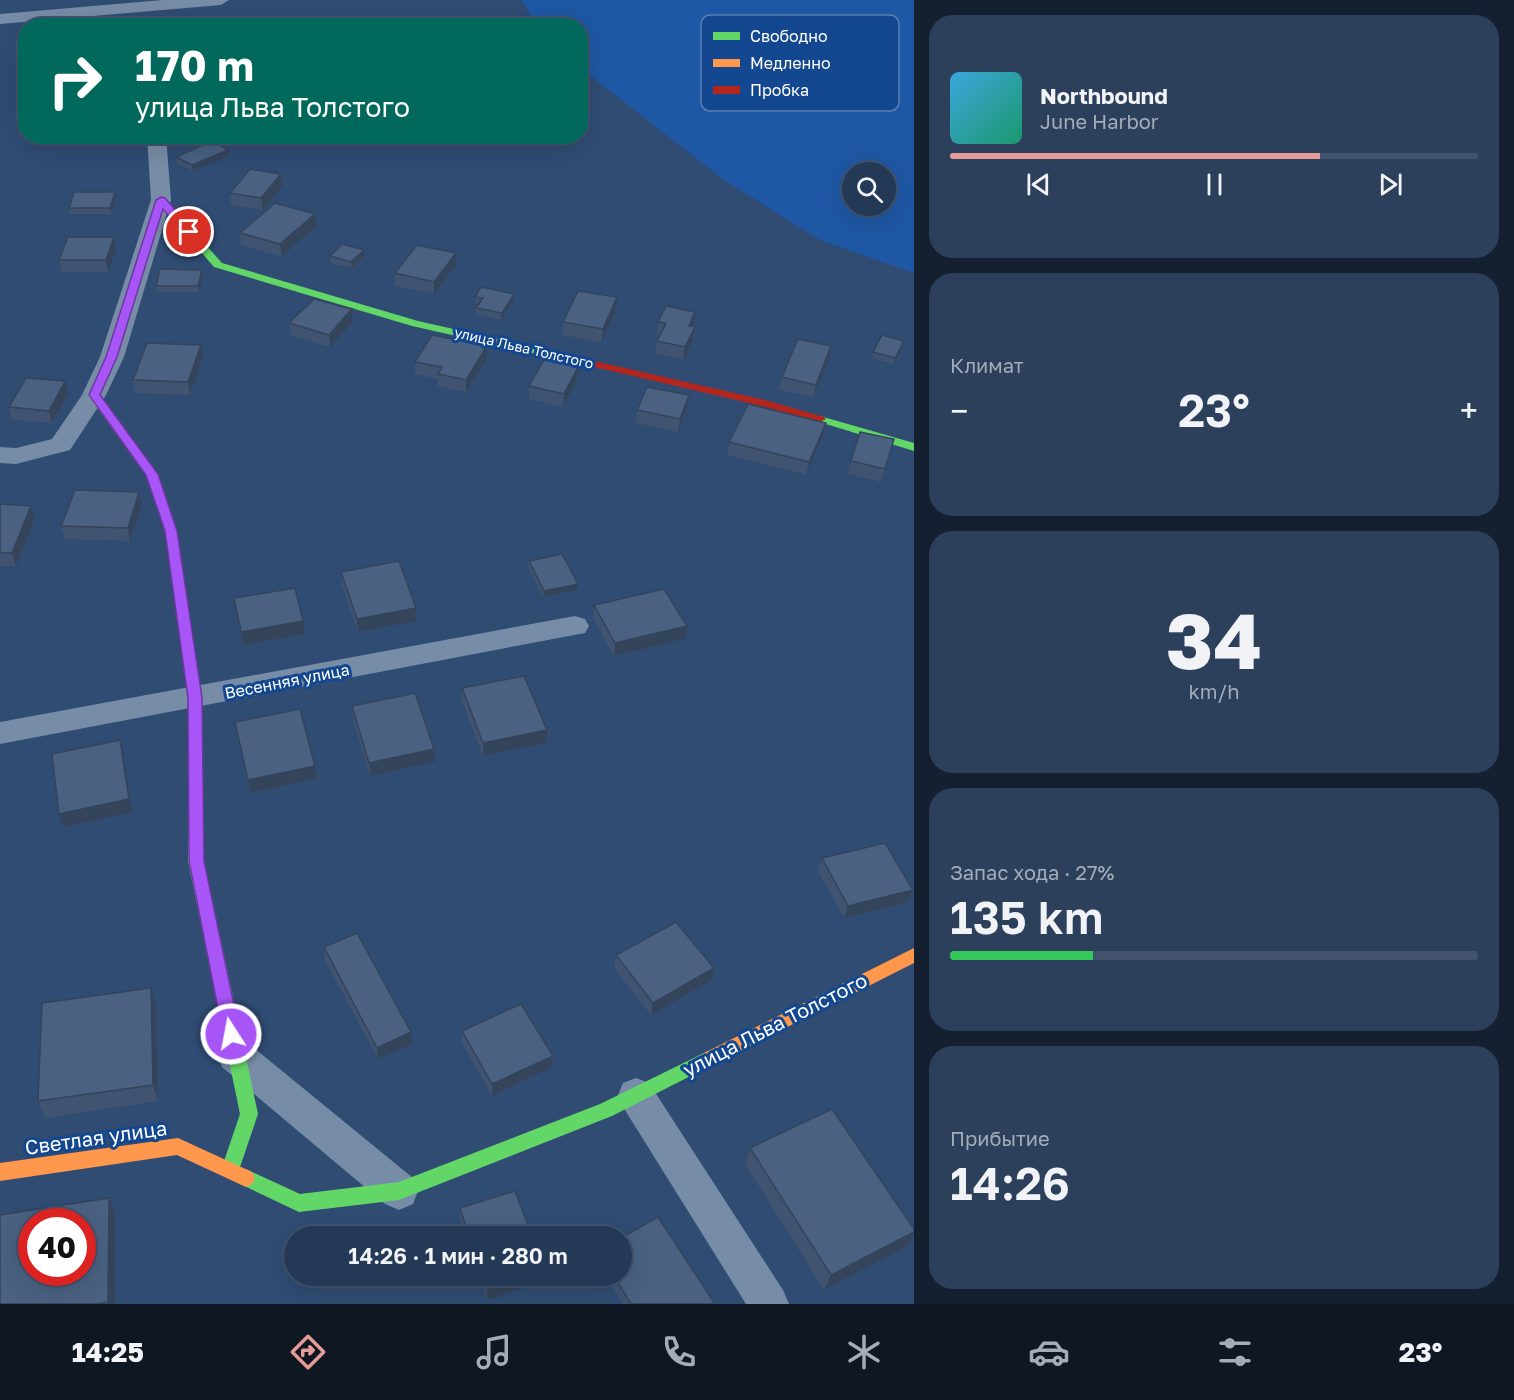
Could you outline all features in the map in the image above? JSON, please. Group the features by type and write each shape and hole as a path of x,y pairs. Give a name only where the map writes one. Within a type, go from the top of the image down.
{"street":[{"path":"0,19 143,3 221,0"},
{"path":"143,3 145,18"},
{"path":"0,455 16,456 61,445 94,395 112,357 161,200 157,144"},
{"name":"улица Льва Толстого","path":"161,200 218,265 416,324 765,403 914,447"},
{"path":"94,395 152,474 171,531 195,698 196,861 249,1114 230,1170"},
{"name":"Весенняя улица","path":"0,733 575,626"},
{"name":"улица Льва Толстого","path":"399,1191 606,1110 914,955"},
{"path":"236,1055 399,1191"},
{"path":"636,1095 769,1304"},
{"name":"Светлая улица","path":"0,1172 178,1146 298,1203 399,1191"}],"shaded area":[{"path":"522,0 914,0 914,273 820,240 724,180 592,77 588,73 588,18 533,18"}],"building":[{"path":"263,17 263,18 214,18"},
{"path":"205,144 217,144 228,150 192,165 176,157"},
{"path":"250,169 281,174 261,198 230,193"},
{"path":"74,192 115,192 110,208 69,208"},
{"path":"275,203 315,214 280,244 240,233"},
{"path":"68,237 114,237 106,260 59,260"},
{"path":"342,244 364,250 351,262 330,256"},
{"path":"417,245 456,253 434,282 395,273"},
{"path":"160,269 202,270 198,286 156,286"},
{"path":"481,287 514,294 502,313 476,308 483,298 475,297"},
{"path":"578,291 617,297 603,329 563,322"},
{"path":"314,299 352,309 329,335 289,323"},
{"path":"666,306 695,312 689,326 695,327 685,347 657,341 666,323 658,322"},
{"path":"432,335 487,346 466,380 438,374 442,367 415,362"},
{"path":"882,335 904,341 895,358 873,352"},
{"path":"798,339 831,346 816,385 782,377"},
{"path":"147,343 201,345 188,382 133,380"},
{"path":"544,360 578,367 564,394 529,386"},
{"path":"26,378 65,381 49,411 9,407"},
{"path":"647,387 689,395 680,419 637,410"},
{"path":"748,404 826,423 809,462 729,442"},
{"path":"860,432 894,439 885,469 851,461"},
{"path":"75,490 139,492 128,528 61,526"},
{"path":"0,504 31,506 12,553 0,553"},
{"path":"562,554 578,584 544,591 529,561"},
{"path":"399,561 416,608 357,619 341,572"},
{"path":"295,588 303,621 241,632 234,598"},
{"path":"664,589 687,626 615,643 594,605"},
{"path":"524,676 547,730 483,743 462,688"},
{"path":"415,693 434,749 369,763 352,706"},
{"path":"300,709 315,766 248,780 235,722"},
{"path":"120,740 129,799 59,814 52,754"},
{"path":"885,843 913,890 848,906 822,858"},
{"path":"676,922 714,968 653,1003 616,955"},
{"path":"357,933 411,1032 377,1048 324,947"},
{"path":"151,988 153,1085 38,1101 42,1003"},
{"path":"521,1004 553,1056 492,1084 462,1031"},
{"path":"832,1109 914,1232 831,1275 750,1148"},
{"path":"515,1191 528,1226 466,1226 460,1208"},
{"path":"109,1198 108,1302 0,1304 0,1215 18,1212 18,1286 96,1286 96,1208 45,1208"},
{"path":"658,1217 715,1304 631,1304 620,1286 632,1286 632,1232"},
{"path":"486,1286 499,1286 487,1290"}],"traffic: fast":[{"path":"161,200 218,265 416,324 590,363"},
{"path":"94,395 152,474 171,531 195,698 196,861 249,1114 230,1170"},
{"path":"820,419 914,447"},
{"path":"246,1178 299,1203 399,1191 606,1110 710,1058"}],"traffic: slow":[{"path":"710,1058 914,955"},
{"path":"0,1172 178,1146 246,1178"}],"traffic: jam":[{"path":"590,363 765,403 820,419"}],"route":[{"path":"189,232 161,200 112,357 94,395 152,474 171,531 195,698 196,861 231,1034"}]}
